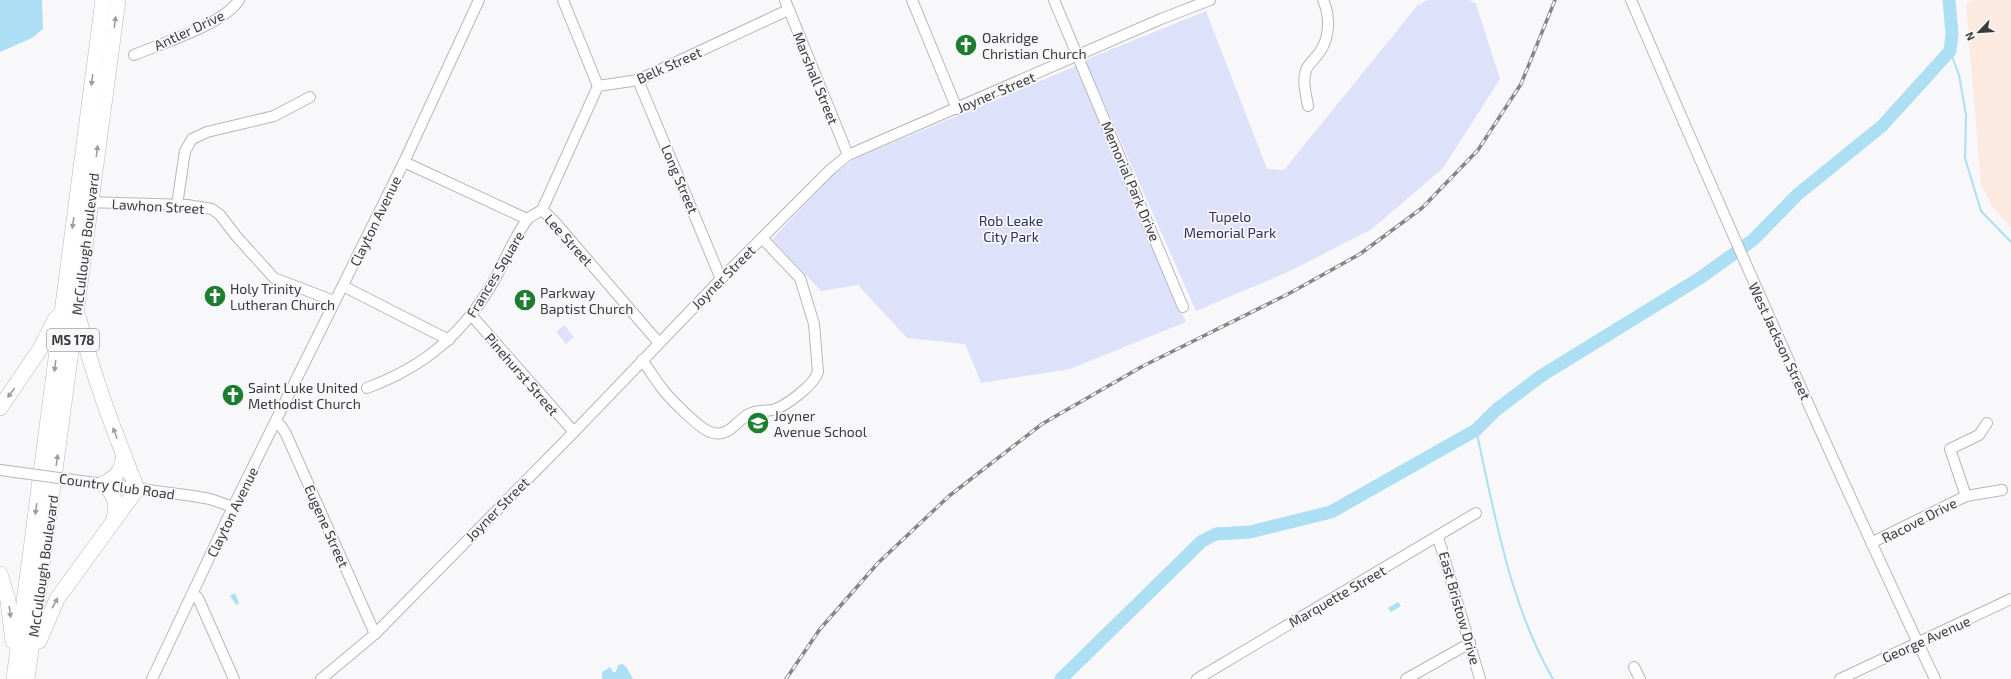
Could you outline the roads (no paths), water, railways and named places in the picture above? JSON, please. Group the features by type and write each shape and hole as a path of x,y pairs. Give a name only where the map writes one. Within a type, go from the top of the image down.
{"highway":[{"name":"McCullough Boulevard","path":"21,677 77,309 84,202 102,61 103,0"},
{"name":"McCullough Boulevard","path":"102,61 118,0"},
{"name":"McCullough Boulevard","path":"21,677 63,298 84,202"},
{"path":"0,408 40,349 63,298"},
{"path":"21,677 57,599 137,488 88,355 77,309"},
{"path":"114,520 117,508 116,499 111,491 103,484 114,479 120,471 124,455"},
{"path":"0,574 8,600 21,677"}],"street":[{"name":"Antler Drive","path":"134,55 219,18 233,9 240,0"},
{"name":"Clayton Avenue","path":"152,679 233,508 404,162 479,0"},
{"path":"527,219 542,210 598,86 562,0"},
{"path":"912,0 957,109"},
{"name":"Memorial Park Drive","path":"1054,0 1183,307"},
{"name":"Joyner Street","path":"321,679 374,634 574,432 721,279 830,170 848,155 1078,56 1197,2 1210,0"},
{"path":"1308,106 1304,84 1306,69 1322,49 1329,30 1326,6 1323,0"},
{"name":"West Jackson Street","path":"1631,0 1725,220 1871,544 1935,679"},
{"name":"Belk Street","path":"598,86 638,80 786,5"},
{"name":"Marshall Street","path":"786,5 848,155"},
{"name":"Long Street","path":"638,80 721,279"},
{"path":"177,204 185,150 192,139 207,132 274,116 310,97"},
{"name":"Frances Square","path":"367,388 398,374 450,340 472,316 494,280 527,219 404,162"},
{"name":"Lawhon Street","path":"84,202 177,204 207,208 215,212 274,278 334,301"},
{"name":"Lee Street","path":"542,210 554,221 659,343"},
{"path":"642,360 662,389 702,428 720,434 728,432 748,414 756,411 774,410 785,405 816,379 818,372 814,324 800,278 762,238"},
{"path":"343,286 450,340"},
{"name":"Pinehurst Street","path":"472,316 574,432"},
{"name":"Eugene Street","path":"276,421 286,434 374,634"},
{"name":"Racove Drive","path":"1966,496 1950,449 1979,435 1987,423"},
{"name":"Country Club Road","path":"0,470 210,499 233,508"},
{"name":"Racove Drive","path":"1871,544 1966,496 2002,490"},
{"name":"Marquette Street","path":"1197,679 1476,513"},
{"name":"East Bristow Drive","path":"1438,537 1480,679"},
{"path":"192,594 198,598 234,679"},
{"name":"George Avenue","path":"1840,679 2011,599"},
{"path":"1406,679 1470,643"},
{"path":"1634,667 1640,679"}],"waterway":[{"path":"1061,679 1202,541 1216,534 1250,532 1331,512 1476,430 1496,410 1541,376 1700,278 1753,240 1798,194 1882,126 1950,51 1952,34 1949,0"},
{"path":"1950,51 1959,75 1966,115 1965,158 1981,211 2011,242"},
{"path":"1476,430 1497,526 1514,589 1525,620 1553,679"}],"railway":[{"path":"786,679 820,629 878,563 949,496 1042,424 1143,366 1290,293 1360,254 1422,208 1478,150 1521,84 1555,0"}],"place":[{"name":"Oakridge Christian Church","path":"966,45"},
{"name":"Holy Trinity Lutheran Church","path":"215,296"},
{"name":"Parkway Baptist Church","path":"525,300"},
{"name":"Saint Luke United Methodist Church","path":"233,395"},
{"name":"Joyner Avenue School","path":"758,423"}],"park label":[{"name":"Tupelo Memorial Park","path":"1230,224"},
{"name":"Rob Leake City Park","path":"1011,228"}]}
